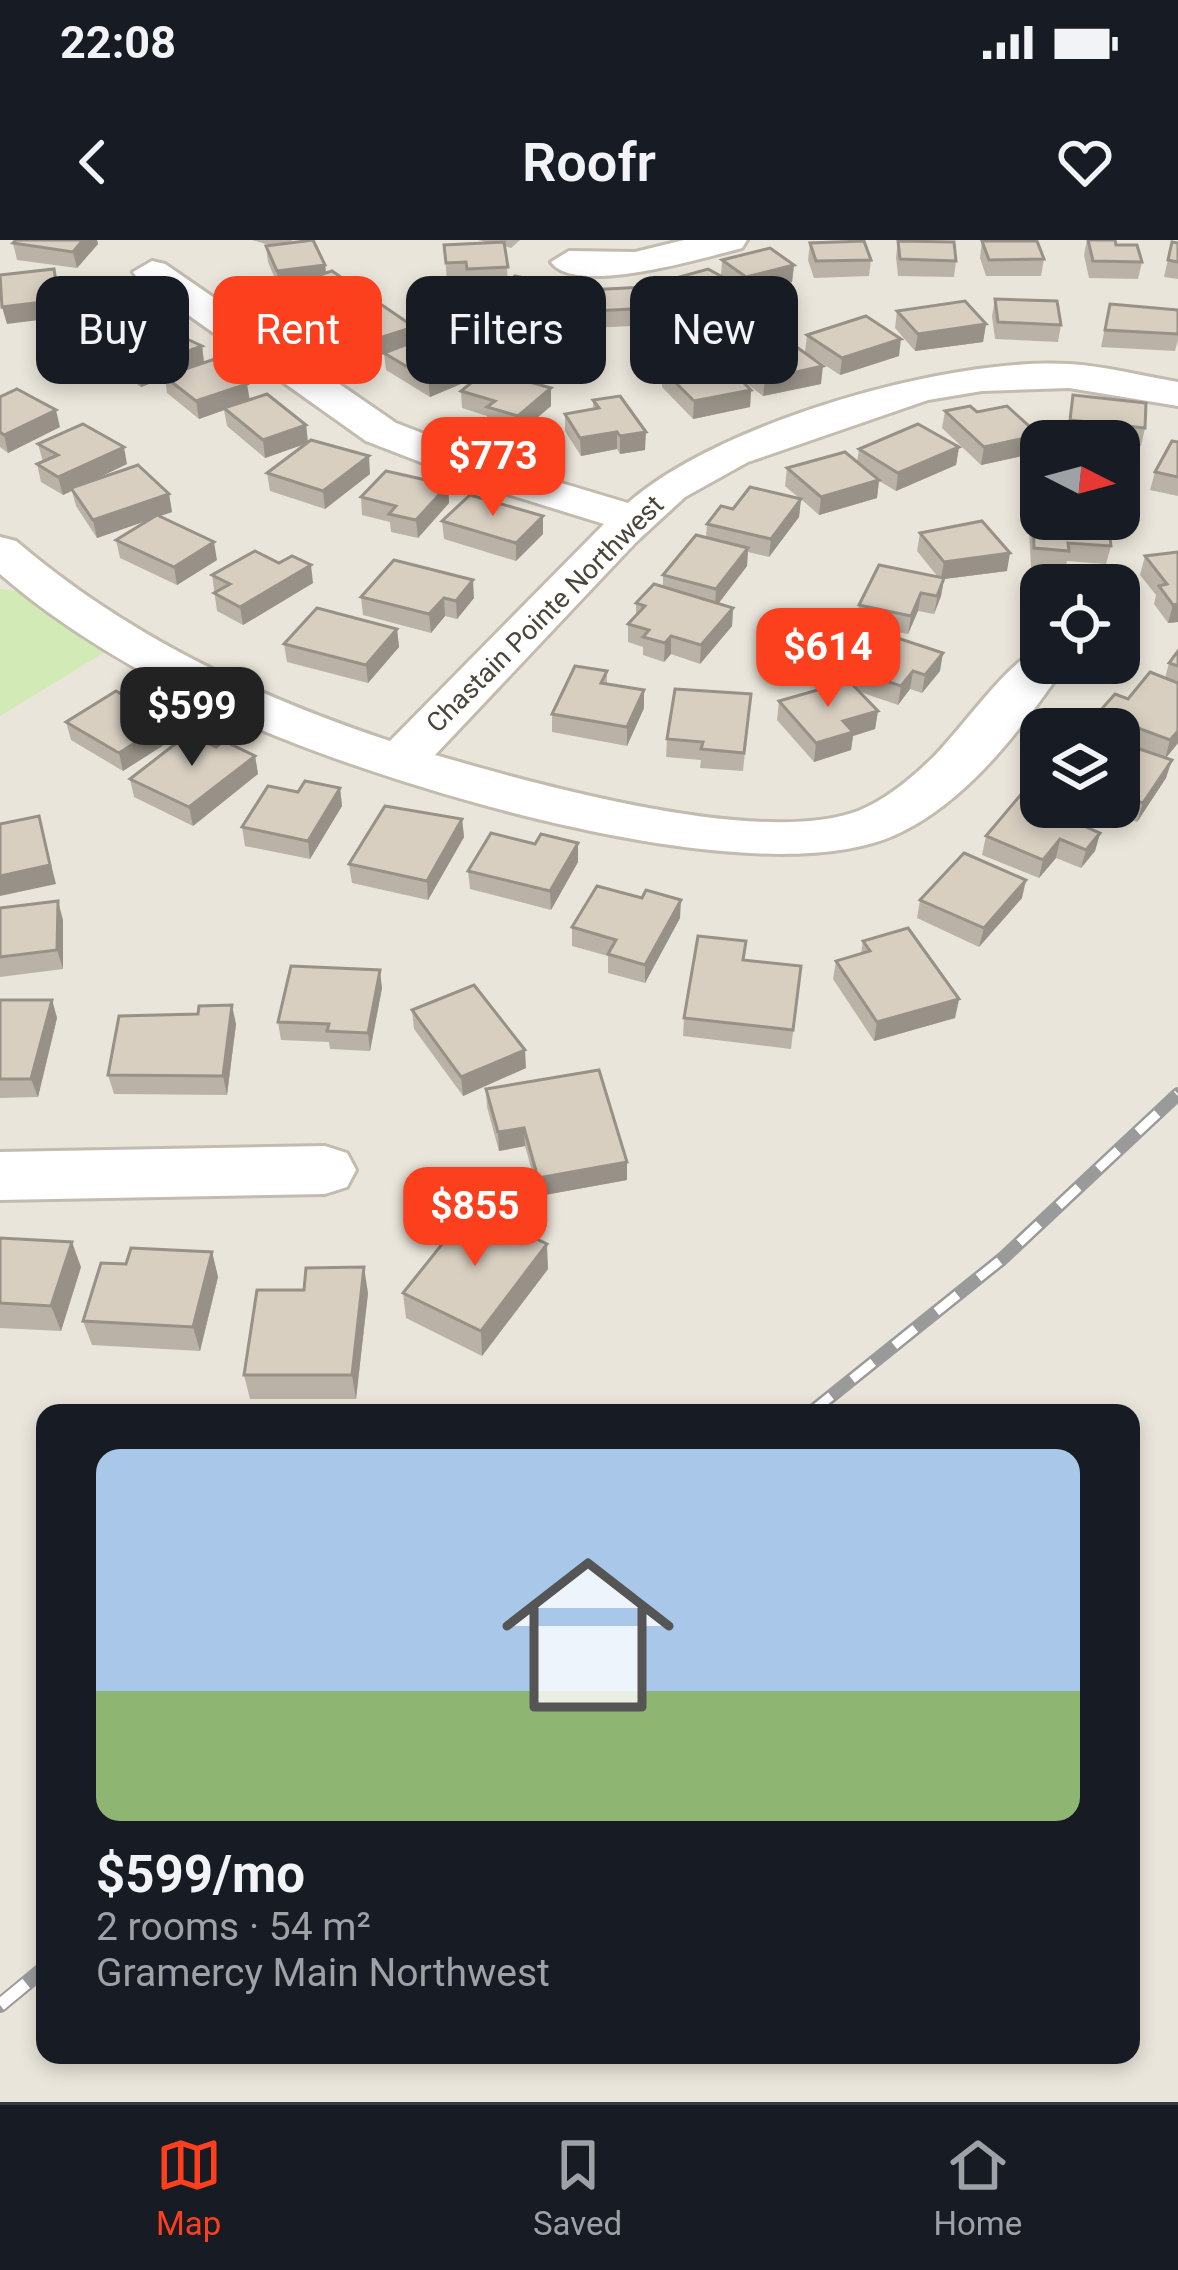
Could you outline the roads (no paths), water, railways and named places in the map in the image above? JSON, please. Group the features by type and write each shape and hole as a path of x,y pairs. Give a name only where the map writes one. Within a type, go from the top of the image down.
{"street":[{"path":"569,262 634,262 729,240"},
{"path":"152,272 381,432 503,478 635,519"},
{"name":"Chastain Pointe Northwest","path":"401,760 635,519 670,488 733,453 920,389 982,379 1069,376 1178,394"},
{"path":"4,560 166,663 256,710 401,760 664,824 764,837 829,836 872,825 918,796 990,731 1027,684"},
{"path":"0,1176 325,1170"}],"railway":[{"path":"821,1404 1002,1259 1178,1094"},
{"path":"0,2005 36,1975"}]}
